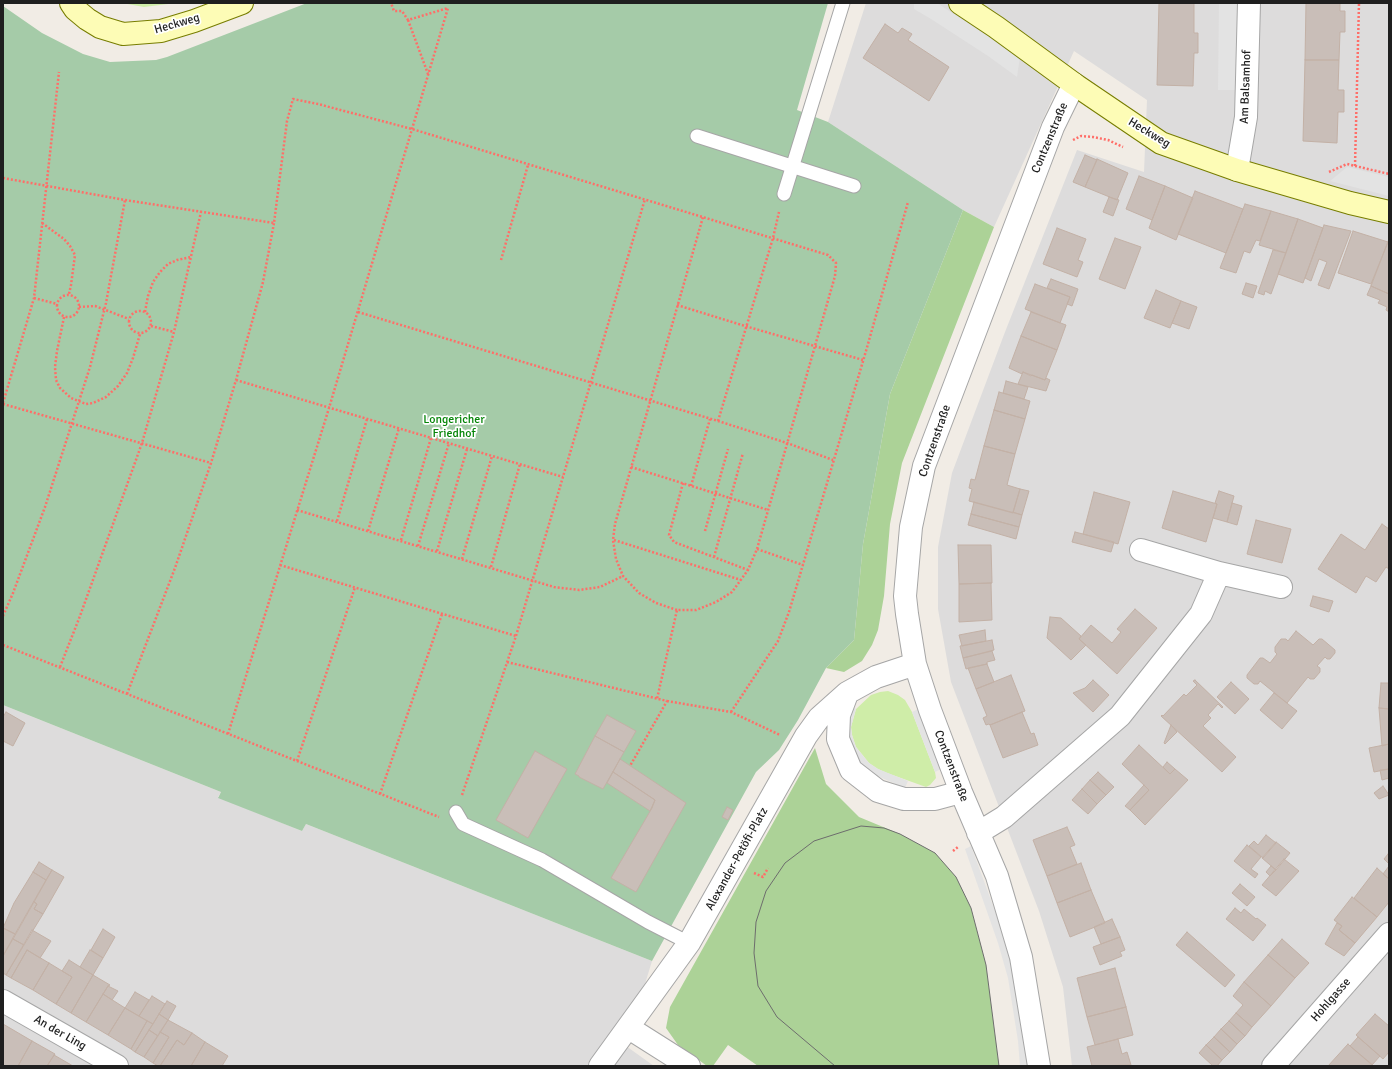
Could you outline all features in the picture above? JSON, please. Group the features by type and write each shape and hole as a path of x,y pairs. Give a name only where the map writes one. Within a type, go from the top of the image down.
{"street":[{"name":"Heckweg","path":"71,3 75,9 87,19 100,27 123,34 161,30 242,3"},
{"name":"Heckweg","path":"960,3 996,27 1074,84 1161,143 1236,170 1350,203 1389,212"},
{"name":"Am Balsamhof","path":"1236,170 1246,117 1249,3"},
{"name":"Contzenstraße","path":"1039,1066 1021,957 997,876 961,792 930,710 915,664 905,596 911,527 924,466 1053,127 1074,84"},
{"path":"1141,550 1219,573 1281,587"},
{"path":"978,833 1004,817 1120,716 1201,614 1219,573"},
{"name":"Alexander-Petöfi-Platz","path":"600,1066 690,943 808,732 819,718 847,693 876,677 915,664"},
{"path":"847,693 839,715 838,739 851,770 878,792 904,799 935,799 961,792"},
{"name":"Hohlgasse","path":"1273,1066 1389,934"},
{"name":"An der Ling","path":"3,1001 117,1066"},
{"path":"628,1028 689,1066"}],"lane":[{"path":"784,194 843,3"},
{"path":"697,136 854,186"},
{"path":"456,812 463,824 542,860 648,922 690,943"}],"path":[{"path":"391,3 394,11 402,11 408,20 428,74"},
{"path":"1355,166 1359,3"},
{"path":"228,734 329,408 448,8 408,20"},
{"path":"59,72 41,223 34,298 3,403 211,463"},
{"path":"127,694 175,568 211,463 236,380 263,282 274,223 287,121 293,99 318,104 412,129 528,165 703,216 828,255 836,262 835,276 757,549 748,570 732,592 716,602 696,610 677,610 639,594 623,576 616,559 613,540 614,524 703,216"},
{"path":"1070,142 1081,136 1108,140"},
{"path":"501,260 528,165"},
{"path":"3,178 125,200 274,223"},
{"path":"718,421 745,326 773,238 784,194"},
{"path":"3,645 441,818 456,812 516,636 645,199"},
{"path":"3,616 13,593 44,507 90,367 104,309 125,200"},
{"path":"732,712 778,641 789,612 908,202"},
{"path":"60,667 80,616 142,443 174,332 201,212"},
{"path":"41,223 64,239 75,255 69,294"},
{"path":"145,312 148,296 153,282 160,272 168,264 177,260 191,257"},
{"path":"69,294 74,296 78,301 79,307 76,313 71,317 64,316 59,313 57,304 58,300 62,296 69,294"},
{"path":"34,298 57,304"},
{"path":"677,305 863,360"},
{"path":"79,307 95,306 129,319"},
{"path":"140,311 145,312 151,317 152,321 149,330 140,334 131,329 129,319 135,312 140,311"},
{"path":"358,312 718,421 787,443 833,460"},
{"path":"64,316 57,351 55,368 56,380 60,388 71,398 86,404 106,398 118,386 127,373 140,334"},
{"path":"151,326 174,332"},
{"path":"236,380 563,477"},
{"path":"337,521 367,419"},
{"path":"691,486 710,419"},
{"path":"368,531 399,428"},
{"path":"401,540 431,438"},
{"path":"418,546 449,443"},
{"path":"437,551 467,449"},
{"path":"705,531 728,449"},
{"path":"714,557 743,453"},
{"path":"462,559 492,456"},
{"path":"491,567 520,464"},
{"path":"631,466 768,510"},
{"path":"683,483 669,535 674,542 748,570"},
{"path":"298,510 554,587 579,590 600,587 623,576"},
{"path":"613,540 741,580"},
{"path":"757,549 803,565"},
{"path":"280,565 516,636"},
{"path":"297,761 355,587"},
{"path":"657,699 677,610"},
{"path":"380,794 442,614"},
{"path":"507,662 657,699 732,712 801,744"},
{"path":"630,766 667,701"},
{"path":"953,851 958,848"}],"shaded area":[{"path":"866,3 1389,3 1389,1066 1072,1066 1063,987 1039,911 951,682 938,609 938,547 952,473 1005,332 1077,150 1144,172 1147,100 1074,51 994,227 963,210 828,122"},
{"path":"914,3 937,3 1020,57 1017,77 988,56 914,9"},
{"path":"1219,3 1237,3 1236,90 1218,90"},
{"path":"1347,167 1389,177 1389,196 1330,181"},
{"path":"3,705 221,792 218,797 302,831 306,824 652,961 626,1046 654,1066 3,1066"},
{"path":"850,705 856,709 851,727 856,747 869,763 878,769 908,781 905,788 875,775 865,769 857,760 845,738"},
{"path":"918,709 941,769 935,772 912,712"},
{"path":"971,846 995,911 1015,976 1028,1066 1020,1066 1018,1041 1008,978 998,943 965,849"}],"green space":[{"path":"122,3 176,3 144,7"},
{"name":"Longericher Friedhof","path":"307,3 828,3 797,110 828,122 963,210 890,394 863,544 854,640 826,668 798,720 779,750 756,772 652,961 306,824 302,831 218,798 221,792 3,705 3,6 42,33 83,54 110,62 156,60 167,57"},
{"path":"963,210 994,227 902,463 890,524 884,596 878,630 872,645 862,661 844,672 826,668 854,640 863,544 890,394"},
{"path":"888,691 905,700 912,712 935,772 936,778 926,787 878,769 869,763 856,747 851,727 856,709 871,695"},
{"path":"815,748 826,784 859,817 900,834 935,853 956,877 971,908 986,965 999,1066 758,1066 728,1045 713,1066 707,1066 678,1045 666,1028 670,1007"}],"building":[{"path":"1159,3 1194,3 1194,33 1198,33 1198,53 1194,53 1193,86 1157,85"},
{"path":"1306,3 1340,3 1340,11 1345,11 1345,32 1340,32 1339,60 1305,60"},
{"path":"885,24 898,33 902,28 912,34 908,40 949,67 929,101 863,58"},
{"path":"1305,60 1339,60 1338,90 1344,90 1344,112 1338,112 1337,143 1303,141"},
{"path":"1085,155 1097,160 1085,187 1073,182"},
{"path":"1097,159 1128,173 1117,200 1085,187"},
{"path":"1139,176 1165,186 1152,220 1126,209"},
{"path":"1165,186 1193,198 1176,240 1149,228"},
{"path":"1195,191 1243,209 1226,253 1178,234"},
{"path":"1109,197 1119,200 1113,216 1103,212"},
{"path":"1245,204 1271,211 1260,241 1256,240 1250,253 1244,251 1236,273 1220,268"},
{"path":"1271,211 1298,219 1286,253 1259,245"},
{"path":"1298,219 1323,228 1303,283 1278,274"},
{"path":"1324,225 1351,231 1329,289 1318,285 1327,262 1319,259 1311,281 1305,278"},
{"path":"1057,228 1086,239 1078,260 1083,262 1077,277 1043,264"},
{"path":"1353,231 1388,242 1371,284 1338,273"},
{"path":"1115,238 1141,247 1125,289 1099,279"},
{"path":"1389,239 1389,294 1371,286"},
{"path":"1273,250 1286,253 1271,294 1265,291 1264,295 1258,293"},
{"path":"1051,279 1078,289 1072,306 1067,304 1070,297 1047,288"},
{"path":"1246,283 1257,286 1253,298 1242,294"},
{"path":"1035,284 1070,297 1060,323 1025,309"},
{"path":"1371,286 1389,294 1389,312 1386,310 1387,307 1378,303 1380,300 1367,295"},
{"path":"1156,290 1181,301 1170,328 1144,318"},
{"path":"1181,301 1197,307 1189,329 1172,323"},
{"path":"1031,312 1066,325 1057,350 1021,336"},
{"path":"1021,336 1057,350 1045,380 1023,372 1022,374 1009,368"},
{"path":"1023,372 1045,380 1046,378 1050,380 1046,391 1018,384"},
{"path":"1006,381 1028,387 1024,399 1003,393"},
{"path":"999,392 1030,401 1025,419 994,410"},
{"path":"994,410 1025,419 1015,454 984,446"},
{"path":"984,446 1015,454 1007,485 1020,489 1013,513 969,501 972,489 969,488 971,479 975,480"},
{"path":"1020,489 1029,491 1022,515 1013,512"},
{"path":"1173,491 1217,504 1206,542 1162,528"},
{"path":"1219,491 1234,496 1227,522 1213,518 1217,504 1215,503"},
{"path":"1094,492 1130,502 1118,544 1083,534"},
{"path":"974,502 1022,515 1019,527 971,514"},
{"path":"1232,503 1242,506 1237,525 1227,522"},
{"path":"971,514 1019,527 1016,539 968,525"},
{"path":"1256,520 1291,529 1282,563 1247,554"},
{"path":"1382,524 1389,529 1389,569 1386,567 1376,582 1366,576 1356,593 1318,569 1341,534 1365,550"},
{"path":"1075,532 1114,542 1111,552 1072,542"},
{"path":"958,545 991,545 992,583 959,584"},
{"path":"991,583 992,620 959,622 959,584"},
{"path":"1313,596 1333,601 1329,612 1310,606"},
{"path":"1135,609 1157,628 1117,674 1079,639 1091,625 1112,643 1121,632 1117,629"},
{"path":"1050,617 1061,618 1081,636 1079,639 1086,645 1071,660 1047,638"},
{"path":"985,630 986,641 962,646 959,635"},
{"path":"1296,631 1313,645 1319,639 1322,639 1335,650 1335,653 1330,659 1325,657 1317,666 1320,668 1320,672 1314,679 1310,679 1308,677 1287,703 1260,681 1258,684 1254,684 1247,678 1247,675 1260,658 1263,658 1270,663 1277,654 1275,652 1275,647 1281,639 1286,639 1288,641"},
{"path":"992,640 994,650 963,658 960,646"},
{"path":"992,651 995,660 987,662 987,664 966,669 963,658"},
{"path":"987,664 994,682 976,689 968,668"},
{"path":"1011,675 1025,711 990,725 986,725 983,718 987,716 976,689"},
{"path":"1093,680 1109,695 1093,712 1073,693 1085,688"},
{"path":"1195,680 1223,707 1222,708 1218,704 1208,715 1211,718 1203,726 1236,757 1222,772 1161,716 1163,716 1184,694 1186,696 1197,685 1193,681"},
{"path":"1231,682 1249,699 1235,714 1217,697"},
{"path":"1381,683 1389,683 1389,709 1379,708"},
{"path":"1274,693 1297,711 1282,729 1260,710"},
{"path":"1379,708 1389,709 1389,744 1382,746"},
{"path":"6,712 25,723 13,746 3,741 3,717"},
{"path":"1022,712 1031,734 1034,733 1038,745 1003,758 990,725"},
{"path":"607,715 636,731 624,752 595,736"},
{"path":"1171,725 1177,732 1165,744 1164,743"},
{"path":"595,736 624,752 603,789 575,774"},
{"path":"1389,744 1389,769 1374,772 1369,748"},
{"path":"1139,745 1170,774 1175,769 1188,780 1145,825 1130,810 1149,790 1122,764"},
{"path":"535,751 567,769 528,838 496,820"},
{"path":"620,759 686,803 636,892 611,878 652,808 655,800 613,772"},
{"path":"1167,762 1175,769 1170,774 1163,767"},
{"path":"1389,769 1389,778 1382,780 1380,770"},
{"path":"613,772 655,800 650,811 607,783"},
{"path":"1098,772 1114,787 1106,795 1090,780"},
{"path":"1090,780 1106,795 1097,804 1082,789"},
{"path":"1144,785 1149,790 1130,810 1125,806"},
{"path":"1383,786 1389,795 1379,799 1374,793"},
{"path":"1082,789 1097,804 1088,814 1072,800"},
{"path":"727,807 733,810 728,820 722,817"},
{"path":"1067,827 1075,845 1070,847 1077,864 1047,876 1033,840"},
{"path":"1266,835 1276,843 1263,858 1249,846 1254,841 1258,845"},
{"path":"1276,842 1290,853 1276,870 1262,858"},
{"path":"1247,845 1261,857 1251,869 1258,874 1255,878 1234,861"},
{"path":"1389,854 1389,864 1384,859"},
{"path":"1284,859 1299,871 1276,896 1262,885"},
{"path":"39,862 52,870 46,880 33,872"},
{"path":"1081,863 1091,890 1057,903 1047,876"},
{"path":"1271,866 1276,870 1270,876 1266,872"},
{"path":"1389,866 1389,879 1383,874"},
{"path":"1377,868 1389,879 1389,902 1377,917 1354,898"},
{"path":"52,870 64,877 43,914 34,909 37,904 34,902"},
{"path":"33,872 46,880 15,934 3,928 14,903"},
{"path":"1240,884 1255,897 1247,906 1232,893"},
{"path":"1091,890 1105,923 1070,937 1057,903"},
{"path":"1352,897 1377,917 1355,943 1339,930 1342,926 1334,920"},
{"path":"34,902 37,904 34,909 43,914 24,945 13,939"},
{"path":"1235,908 1241,913 1244,909 1266,925 1253,941 1226,919"},
{"path":"1112,919 1120,937 1101,944 1094,927"},
{"path":"1337,923 1342,926 1339,930 1355,943 1344,956 1325,944"},
{"path":"3,928 15,934 3,956"},
{"path":"103,929 115,937 103,958 91,950"},
{"path":"32,930 51,941 40,958 27,950 11,978 6,975"},
{"path":"1187,932 1235,975 1225,987 1176,945"},
{"path":"1120,937 1125,950 1120,952 1122,956 1100,965 1093,947"},
{"path":"13,939 24,945 6,975 3,973 3,956"},
{"path":"1282,939 1309,963 1295,978 1268,955"},
{"path":"27,950 49,963 33,990 11,978"},
{"path":"90,950 103,958 93,975 80,967"},
{"path":"1268,955 1295,978 1271,1006 1244,982"},
{"path":"69,960 93,975 71,1013 56,1004 72,977 62,971"},
{"path":"49,963 72,977 56,1004 33,990"},
{"path":"1115,968 1126,1007 1087,1017 1077,978"},
{"path":"93,975 110,985 86,1022 71,1013"},
{"path":"1244,982 1271,1006 1252,1027 1236,1013 1243,1005 1233,996"},
{"path":"108,986 118,991 112,1000 103,994"},
{"path":"135,992 149,1000 139,1016 125,1008"},
{"path":"103,994 125,1008 108,1035 86,1022"},
{"path":"152,996 165,1004 153,1024 139,1016"},
{"path":"167,1001 176,1006 168,1020 159,1014"},
{"path":"1126,1007 1133,1035 1095,1045 1087,1017"},
{"path":"125,1008 147,1021 131,1049 108,1035"},
{"path":"1236,1013 1252,1027 1245,1036 1229,1021"},
{"path":"159,1014 168,1020 158,1036 149,1030"},
{"path":"1375,1014 1389,1026 1389,1052 1383,1059 1356,1035"},
{"path":"168,1020 192,1033 184,1045 177,1040 160,1066 158,1066 153,1063 169,1037 160,1032"},
{"path":"147,1021 153,1024 135,1052 131,1049"},
{"path":"1229,1021 1245,1036 1237,1044 1221,1029"},
{"path":"3,1024 32,1041 18,1066 3,1066"},
{"path":"1221,1029 1237,1044 1230,1052 1214,1037"},
{"path":"149,1030 158,1036 144,1057 135,1052"},
{"path":"160,1032 169,1037 153,1063 144,1057"},
{"path":"192,1033 205,1042 191,1066 160,1066 177,1040 184,1045"},
{"path":"1214,1037 1230,1052 1222,1060 1206,1045"},
{"path":"1358,1037 1380,1056 1372,1065 1350,1046"},
{"path":"1118,1039 1122,1054 1127,1052 1131,1065 1092,1066 1087,1047"},
{"path":"32,1041 55,1054 47,1066 18,1066"},
{"path":"205,1042 228,1056 222,1066 191,1066"},
{"path":"1348,1044 1350,1046 1374,1066 1328,1066"},
{"path":"1206,1045 1222,1060 1217,1066 1213,1066 1199,1053"},
{"path":"54,1055 73,1066 47,1066"}],"tram line":[{"path":"835,1066 777,1017 758,986 754,953 756,922 766,891 785,863 814,841 861,826 884,828 900,834 935,853 956,877 971,908 986,965 999,1066"}]}
